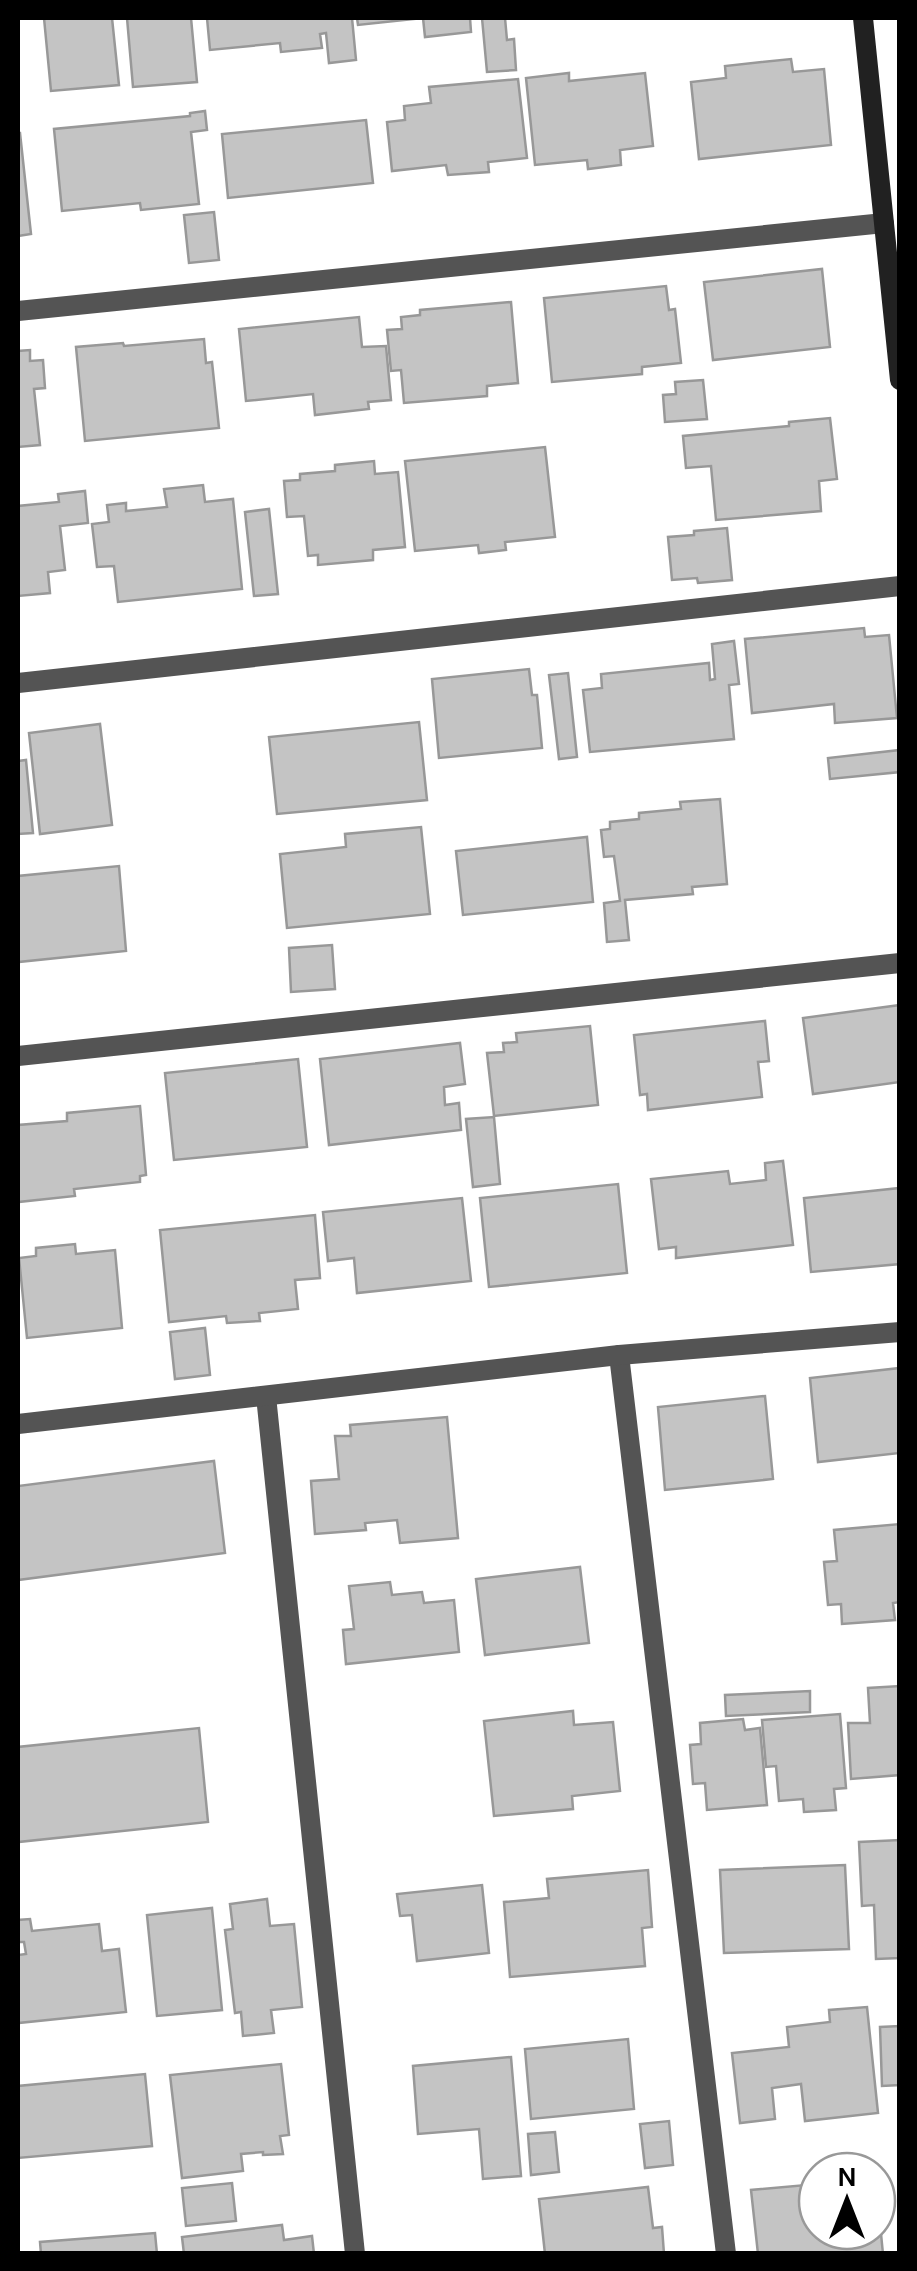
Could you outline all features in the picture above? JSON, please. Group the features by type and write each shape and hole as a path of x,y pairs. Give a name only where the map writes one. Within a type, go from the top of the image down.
{"street":[{"path":"863,18 896,303 900,380"},
{"path":"18,310 884,223"},
{"path":"18,682 900,586"},
{"path":"18,1056 900,963"},
{"path":"18,1424 619,1355 900,1332"},
{"path":"619,1355 726,2254"},
{"path":"266,1396 355,2254"}],"building":[{"path":"44,18 112,18 119,85 51,91"},
{"path":"127,18 191,18 197,82 133,87"},
{"path":"207,18 352,18 356,60 329,63 326,33 320,34 322,48 281,52 280,43 210,50"},
{"path":"357,18 423,18 358,25"},
{"path":"423,18 470,18 471,32 425,37"},
{"path":"482,18 505,18 507,40 514,39 516,70 487,72"},
{"path":"791,59 793,72 824,69 831,145 699,159 691,82 726,78 725,66"},
{"path":"569,73 569,81 645,73 653,146 620,150 621,165 588,169 587,160 535,165 526,78"},
{"path":"518,79 527,158 488,162 489,172 448,175 446,165 392,171 387,122 405,120 404,106 431,103 429,87"},
{"path":"205,111 207,130 191,132 199,204 141,210 140,203 62,211 54,129 190,116"},
{"path":"366,120 373,183 228,198 222,134"},
{"path":"18,133 31,234 18,236"},
{"path":"214,212 219,260 189,263 184,215"},
{"path":"822,269 830,347 713,360 704,282"},
{"path":"666,286 669,310 675,309 681,363 642,367 642,374 552,382 544,298"},
{"path":"511,302 518,383 487,386 487,396 404,403 401,370 391,371 387,330 402,329 401,317 420,315 420,310"},
{"path":"359,317 362,347 386,346 391,400 368,402 369,409 315,415 313,394 246,401 239,329"},
{"path":"204,339 206,363 212,362 219,428 85,441 76,347"},
{"path":"30,350 30,361 43,360 45,388 34,389 40,445 18,447 18,351"},
{"path":"703,380 707,419 665,422 663,395 676,394 675,382"},
{"path":"830,418 837,479 819,481 821,511 716,520 711,466 686,468 683,436"},
{"path":"545,447 555,537 505,542 506,550 479,553 478,545 415,551 405,461"},
{"path":"374,461 375,474 398,472 405,547 373,550 373,560 318,565 318,555 308,556 304,516 287,517 284,481 300,480 300,474 335,471 335,465"},
{"path":"203,485 205,502 233,499 242,589 118,602 114,566 97,567 92,524 109,522 107,505 126,503 126,511 167,507 164,489"},
{"path":"85,491 88,523 60,526 65,570 48,572 50,593 18,596 18,506 59,502 58,494"},
{"path":"269,509 278,594 254,596 245,512"},
{"path":"727,528 732,580 672,580 668,537"},
{"path":"864,628 865,637 889,635 897,718 835,723 834,704 752,713 745,639"},
{"path":"734,641 739,684 729,685 734,739 590,752 583,690 602,688 601,674 709,663 710,680 715,679 712,644"},
{"path":"529,669 532,695 537,695 542,748 439,758 432,679"},
{"path":"568,673 577,757 559,759 549,675"},
{"path":"419,722 427,800 277,814 269,737"},
{"path":"100,724 112,825 40,834 29,733"},
{"path":"900,750 900,772 830,779 828,758"},
{"path":"26,760 33,833 18,834 18,761"},
{"path":"720,799 727,884 692,887 693,894 625,900 629,940 607,942 604,903 620,901 614,856 604,857 601,830 610,829 610,822 639,819 639,813 681,809 680,802"},
{"path":"421,827 430,914 287,928 280,854 346,847 345,834"},
{"path":"587,837 593,902 463,915 456,851"},
{"path":"119,866 126,951 18,962 18,876"},
{"path":"332,945 335,989 291,992 289,948"},
{"path":"900,1005 900,1082 813,1094 803,1018"},
{"path":"765,1021 769,1061 758,1062 762,1097 648,1110 647,1094 640,1095 634,1035"},
{"path":"590,1026 598,1105 494,1116 487,1053 504,1052 503,1043 517,1042 516,1033"},
{"path":"460,1043 465,1084 444,1087 445,1105 459,1103 461,1130 329,1145 320,1059"},
{"path":"298,1059 307,1147 174,1160 165,1073"},
{"path":"140,1106 146,1175 140,1176 140,1182 74,1189 75,1196 18,1202 18,1125 67,1121 67,1113"},
{"path":"494,1117 500,1184 473,1187 466,1119"},
{"path":"783,1161 793,1245 676,1258 676,1247 659,1249 651,1179 728,1171 730,1184 766,1180 765,1163"},
{"path":"618,1184 627,1273 489,1287 480,1198"},
{"path":"900,1188 900,1264 811,1272 804,1198"},
{"path":"462,1198 471,1281 357,1293 354,1258 328,1261 323,1212"},
{"path":"315,1215 320,1278 295,1280 298,1309 259,1313 260,1321 227,1323 226,1316 169,1322 160,1230"},
{"path":"75,1244 76,1254 115,1250 122,1328 27,1338 19,1258 36,1256 36,1248"},
{"path":"205,1328 210,1375 175,1379 170,1332"},
{"path":"900,1368 900,1453 818,1462 810,1378"},
{"path":"765,1396 773,1479 665,1490 658,1407"},
{"path":"447,1417 458,1538 400,1543 397,1520 365,1523 366,1530 315,1534 311,1481 339,1479 335,1436 351,1436 350,1425"},
{"path":"214,1461 225,1553 18,1580 18,1486"},
{"path":"900,1524 900,1602 893,1603 895,1620 842,1624 841,1604 828,1605 824,1562 837,1561 834,1530"},
{"path":"580,1567 589,1643 485,1655 476,1579"},
{"path":"390,1582 392,1595 422,1592 424,1603 454,1600 459,1652 346,1664 343,1630 354,1629 349,1586"},
{"path":"900,1686 900,1775 851,1779 848,1723 870,1723 868,1688"},
{"path":"810,1691 810,1712 726,1716 725,1695"},
{"path":"573,1711 574,1725 613,1722 620,1791 572,1796 573,1809 494,1816 484,1721"},
{"path":"840,1714 846,1788 834,1789 836,1810 804,1812 803,1799 779,1801 776,1766 766,1767 762,1720"},
{"path":"743,1719 745,1730 760,1728 767,1805 707,1810 705,1783 693,1784 690,1745 701,1744 700,1723"},
{"path":"199,1728 208,1822 18,1842 18,1747"},
{"path":"900,1840 900,1958 876,1959 874,1905 862,1906 859,1842"},
{"path":"845,1865 849,1949 724,1953 720,1870"},
{"path":"648,1870 652,1927 642,1928 645,1966 510,1977 504,1902 549,1898 547,1879"},
{"path":"482,1885 489,1953 417,1961 412,1915 400,1916 397,1894"},
{"path":"267,1899 270,1926 294,1924 302,2007 271,2010 274,2033 243,2036 241,2012 235,2013 225,1930 233,1929 230,1904"},
{"path":"212,1908 222,2010 157,2016 147,1915"},
{"path":"30,1919 32,1931 99,1924 102,1951 119,1949 126,2012 18,2023 18,1955 26,1954 24,1942 18,1942 18,1920"},
{"path":"867,2007 878,2113 805,2121 801,2084 772,2088 775,2119 740,2123 732,2053 789,2047 787,2027 830,2022 829,2010"},
{"path":"900,2026 900,2085 882,2086 880,2027"},
{"path":"628,2039 634,2109 531,2119 525,2049"},
{"path":"511,2057 521,2176 483,2179 479,2129 418,2134 413,2066"},
{"path":"281,2064 289,2135 280,2136 283,2154 241,2154 243,2171 182,2178 170,2075"},
{"path":"145,2074 152,2146 18,2158 18,2086"},
{"path":"669,2121 673,2165 645,2168 640,2124"},
{"path":"555,2132 559,2172 531,2175 528,2134"},
{"path":"232,2183 236,2221 186,2226 182,2188"},
{"path":"797,2186 797,2251 883,2254 758,2254 751,2190"},
{"path":"648,2187 653,2228 662,2227 664,2254 545,2254 539,2199"},
{"path":"282,2225 284,2240 312,2236 314,2254 184,2254 182,2237"},
{"path":"155,2233 157,2254 41,2254 40,2242"}]}
